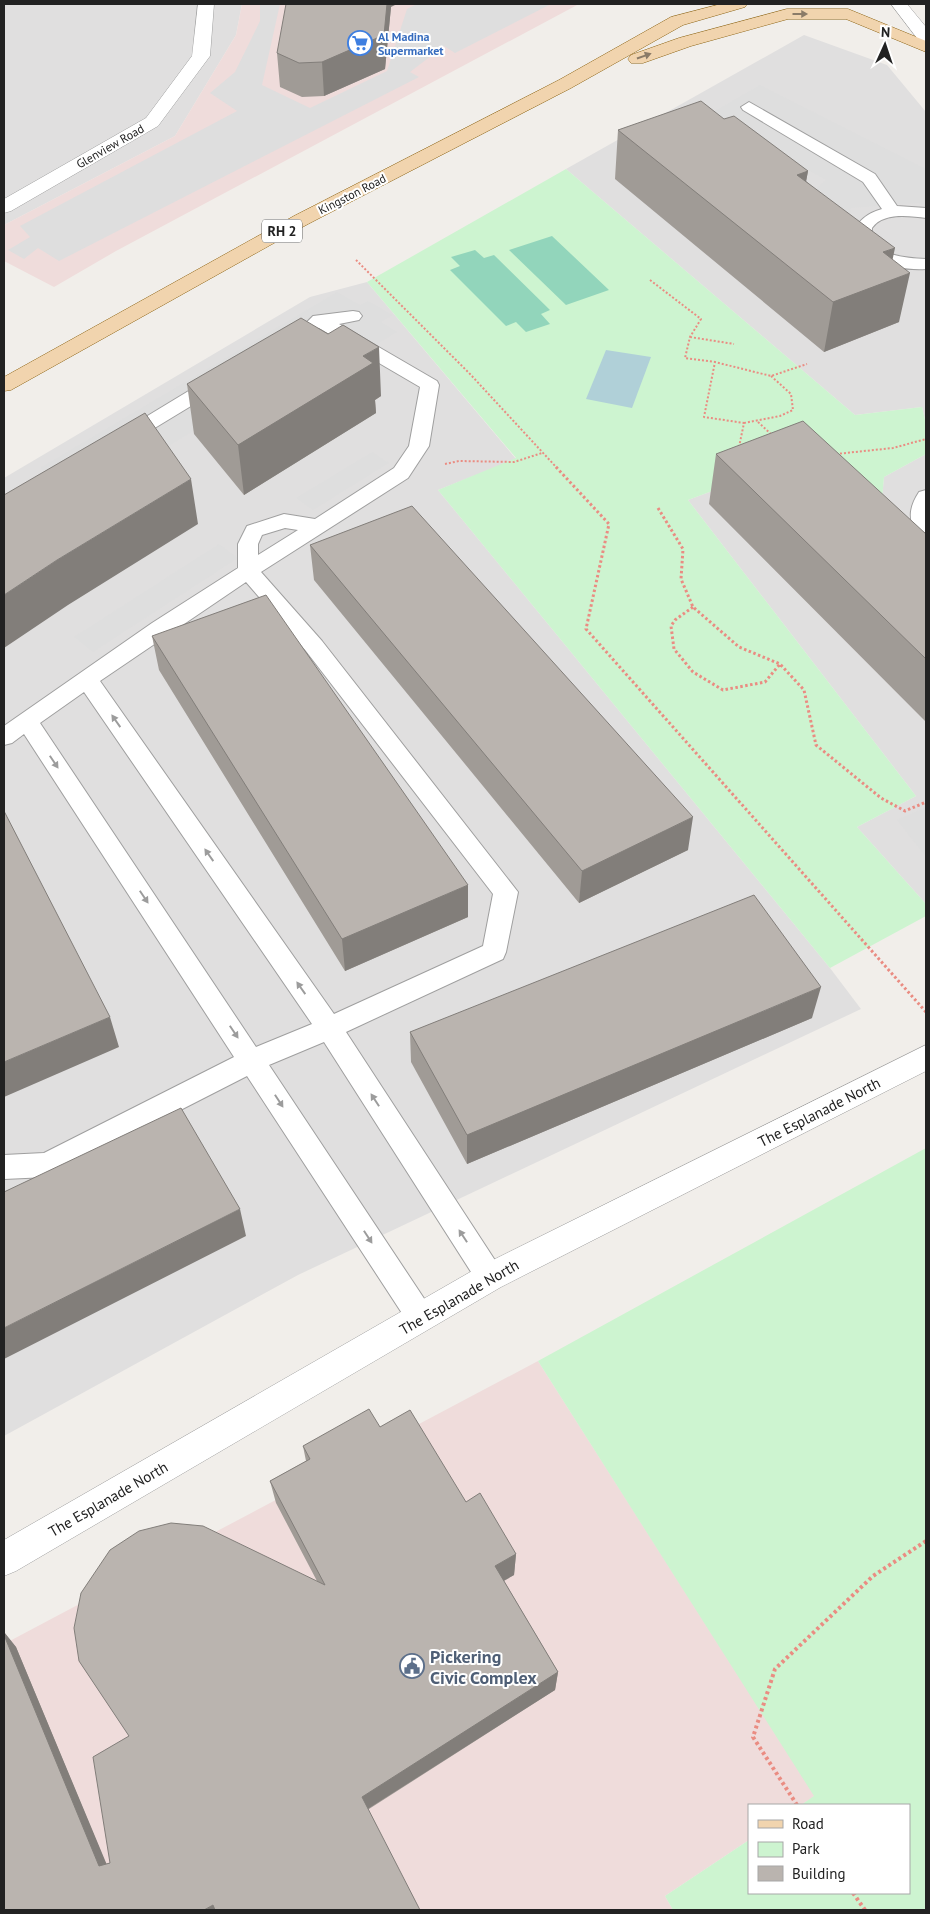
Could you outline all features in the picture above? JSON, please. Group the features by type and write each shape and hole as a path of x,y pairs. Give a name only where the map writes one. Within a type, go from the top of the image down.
{"main road":[{"path":"677,21 686,4"},
{"name":"Kingston Road","path":"4,385 301,220 565,84 677,21 739,4"},
{"path":"565,84 685,42 787,14 848,14 926,47"}],"street":[{"name":"Glenview Road","path":"4,207 152,122 201,56 206,4"},
{"path":"899,4 926,38"},
{"name":"The Esplanade North","path":"4,1559 490,1277 926,1057"}],"lane":[{"path":"748,107 870,178 892,211"},
{"path":"926,213 892,211 874,217 864,225 862,236 867,246 880,256 896,262 926,264"},
{"path":"302,331 319,320 353,316"},
{"path":"4,737 160,628 401,473 419,446 430,385 319,320"},
{"path":"107,449 234,372"},
{"path":"926,498 922,502 920,518 926,533"},
{"path":"4,1167 47,1165 253,1060 329,1028 494,952 506,892 314,646 248,571 248,544 254,530 284,521 318,526"},
{"path":"87,679 329,1028 490,1277"},
{"path":"27,721 253,1060 421,1318"}],"path":[{"path":"356,260 470,374 609,524 586,629 926,1012"},
{"path":"650,280 701,319 690,337 685,358 715,362 771,376 790,389 794,401 793,410 758,422 744,423 704,417 715,362"},
{"path":"690,337 734,344"},
{"path":"771,376 807,364"},
{"path":"758,422 778,442"},
{"path":"738,453 744,423"},
{"path":"834,454 893,448 926,439"},
{"path":"410,461 441,465 459,461 514,462 542,453"},
{"path":"658,508 684,549 681,579 693,607 739,648 780,664 804,690 816,744 881,798 905,811 926,802"},
{"path":"693,607 675,620 671,626 674,648 693,672 723,690 765,682 780,664"},
{"path":"796,1804 753,1737 775,1669 873,1576 926,1541"},
{"path":"854,1894 865,1910"}],"shaded area":[{"path":"4,4 242,4 236,35 175,136 4,225"},
{"path":"242,4 579,4 116,251 54,287 4,261 4,225 175,136 236,35"},
{"path":"260,4 280,4 262,85 310,108 387,71 407,9 417,4 551,4 455,53 444,46 410,72 419,77 59,261 38,248 24,259 8,250 30,237 20,226 237,111 210,93 235,72 260,21"},
{"path":"804,35 887,65 926,112 926,424 922,407 855,415 566,169"},
{"path":"760,85 926,169 926,206 919,203 851,208 845,238 793,209 826,180 708,115"},
{"path":"367,282 516,459 438,490 830,968 861,1009 298,1275 4,1436 4,478 310,297"},
{"path":"337,292 360,305 368,301 393,315 381,322 397,332 374,346 353,334 83,498 40,468"},
{"path":"372,452 389,463 313,510 296,498"},
{"path":"926,454 926,904 857,827 916,796 688,500 806,456 879,531 884,477"},
{"path":"219,544 238,558 93,652 74,637"},
{"path":"926,807 926,857 897,820"},
{"path":"538,1361 815,1796 803,1804 748,1804 748,1841 665,1896 673,1910 4,1910 4,1644"}],"green space":[{"path":"566,169 855,415 922,407 926,424 926,454 884,477 879,532 806,456 688,500 916,796 857,827 926,904 926,916 830,968 438,490 516,458 367,282"},
{"path":"552,236 609,290 566,305 509,250"},
{"path":"475,250 484,258 494,255 550,310 541,314 550,324 526,332 516,322 506,326 450,270 460,266 451,257"},
{"path":"926,1148 926,1910 673,1910 665,1896 748,1841 748,1894 910,1894 910,1804 802,1804 814,1796 538,1361"}],"water":[{"path":"606,350 651,357 632,408 586,399"}],"building":[{"path":"286,4 387,4 384,35 322,62 299,63 277,53"},
{"path":"701,101 724,119 734,116 808,171 797,175 895,248 883,252 910,273 833,302 618,130"},
{"path":"301,318 328,334 343,325 379,347 363,356 373,363 238,445 187,384"},
{"path":"145,413 191,479 57,560 4,595 4,495"},
{"path":"803,421 926,534 926,659 716,454"},
{"path":"412,506 693,817 582,871 310,545"},
{"path":"266,595 468,885 342,939 152,636"},
{"path":"4,811 110,1017 4,1062"},
{"path":"754,895 821,987 467,1135 410,1032"},
{"path":"181,1108 240,1209 4,1328 4,1192"},
{"name":"Pickering Civic Complex","path":"369,1409 380,1427 410,1410 466,1502 480,1493 516,1554 495,1566 558,1672 362,1797 420,1910 215,1910 213,1905 204,1910 4,1910 4,1635 99,1866 110,1863 93,1757 129,1736 79,1661 74,1628 81,1593 110,1550 139,1531 171,1523 203,1526 325,1585 270,1481 310,1459 303,1446"}],"place":[{"name":"Al Madina Supermarket","path":"360,43"},
{"name":"Pickering Civic Complex","path":"412,1666"}]}
